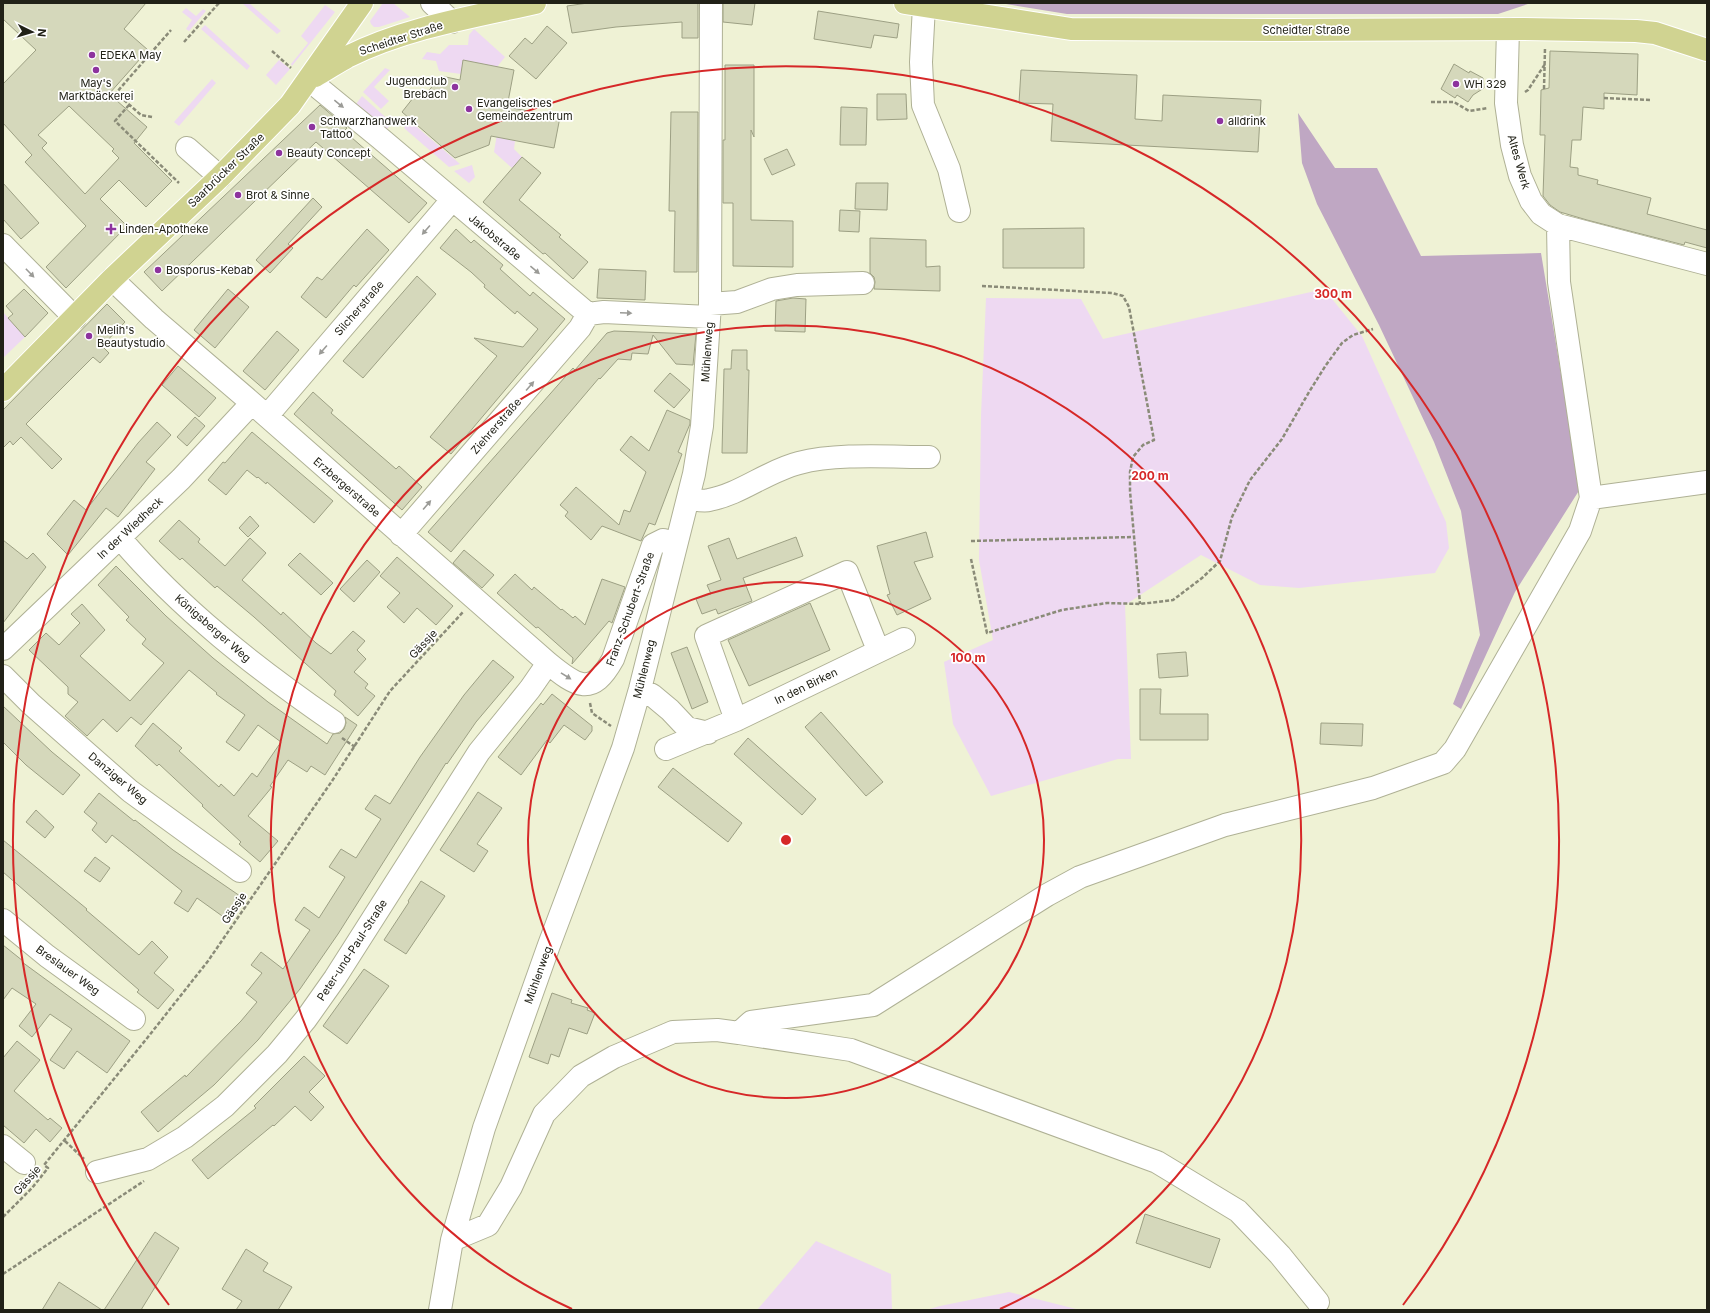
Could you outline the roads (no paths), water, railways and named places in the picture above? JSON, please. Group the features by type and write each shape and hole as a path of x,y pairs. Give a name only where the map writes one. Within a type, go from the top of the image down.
{"main road":[{"name":"Saarbrücker Straße","path":"3,390 112,280 220,177 290,105 362,3"},
{"name":"Scheidter Straße","path":"309,80 346,58 399,37 452,22 535,3"},
{"name":"Scheidter Straße","path":"914,4 1071,29 1636,30 1655,33 1707,50"}],"street":[{"name":"Scheidter Straße","path":"432,3 452,22"},
{"name":"Mühlenweg","path":"440,1310 452,1240 484,1128 549,945 623,748 640,689 675,543 688,498 702,426 710,310 711,3"},
{"path":"914,4 922,62 923,106 949,169 959,211"},
{"name":"Altes Werk","path":"1508,29 1506,103 1512,145 1520,176 1531,201 1541,214 1558,225 1707,264"},
{"name":"Jakobstraße","path":"309,80 588,314"},
{"path":"187,148 220,177"},
{"name":"Silcherstraße","path":"260,410 452,200"},
{"path":"739,1033 751,1022 873,1005 1047,895 1080,877 1225,825 1373,788 1442,763 1455,749 1580,530 1591,498 1559,282 1558,225"},
{"path":"3,245 74,318"},
{"name":"Erzbergerstraße","path":"112,280 154,319 548,663 574,681 586,684"},
{"path":"588,314 604,312 710,310 772,289 797,285 863,283"},
{"name":"Ziehrerstraße","path":"401,535 580,328 588,314"},
{"name":"In der Wiedheck","path":"3,648 181,479 260,410"},
{"path":"688,498 708,501 731,492 771,472 799,462 841,457 929,457"},
{"path":"1591,498 1707,482"},
{"name":"Königsberger Weg","path":"120,538 165,586 228,644 334,722"},
{"name":"Franz-Schubert-Straße","path":"586,684 597,682 611,664 653,545 663,540 675,543"},
{"path":"736,720 706,636 847,572 878,650"},
{"name":"In den Birken","path":"666,749 708,733 878,650 904,639"},
{"name":"Peter-und-Paul-Straße","path":"93,1168 148,1160 185,1137 225,1106 277,1054 306,1019 336,978 479,752 530,689 548,663"},
{"name":"Danziger Weg","path":"3,676 31,704 130,790 240,871"},
{"path":"640,689 652,695 688,728 708,733"},
{"name":"Breslauer Weg","path":"3,920 47,956 134,1019"},
{"path":"452,1240 488,1225 511,1187 544,1114 581,1076 614,1057 673,1032 717,1030 851,1050 1157,1162 1238,1211 1280,1255 1318,1302"},
{"path":"3,1146 24,1163"}],"place":[{"name":"EDEKA May","path":"92,55"},
{"name":"May's Marktbäckerei","path":"96,70"},
{"name":"WH 329","path":"1456,84"},
{"name":"Jugendclub Brebach","path":"455,87"},
{"name":"Evangelisches Gemeindezentrum","path":"469,109"},
{"name":"alldrink","path":"1220,121"},
{"name":"Schwarzhandwerk Tattoo","path":"312,127"},
{"name":"Beauty Concept","path":"279,153"},
{"name":"Brot & Sinne","path":"238,195"},
{"name":"Linden-Apotheke","path":"111,229"},
{"name":"Bosporus-Kebab","path":"158,270"},
{"name":"Melih's Beautystudio","path":"89,336"}]}
